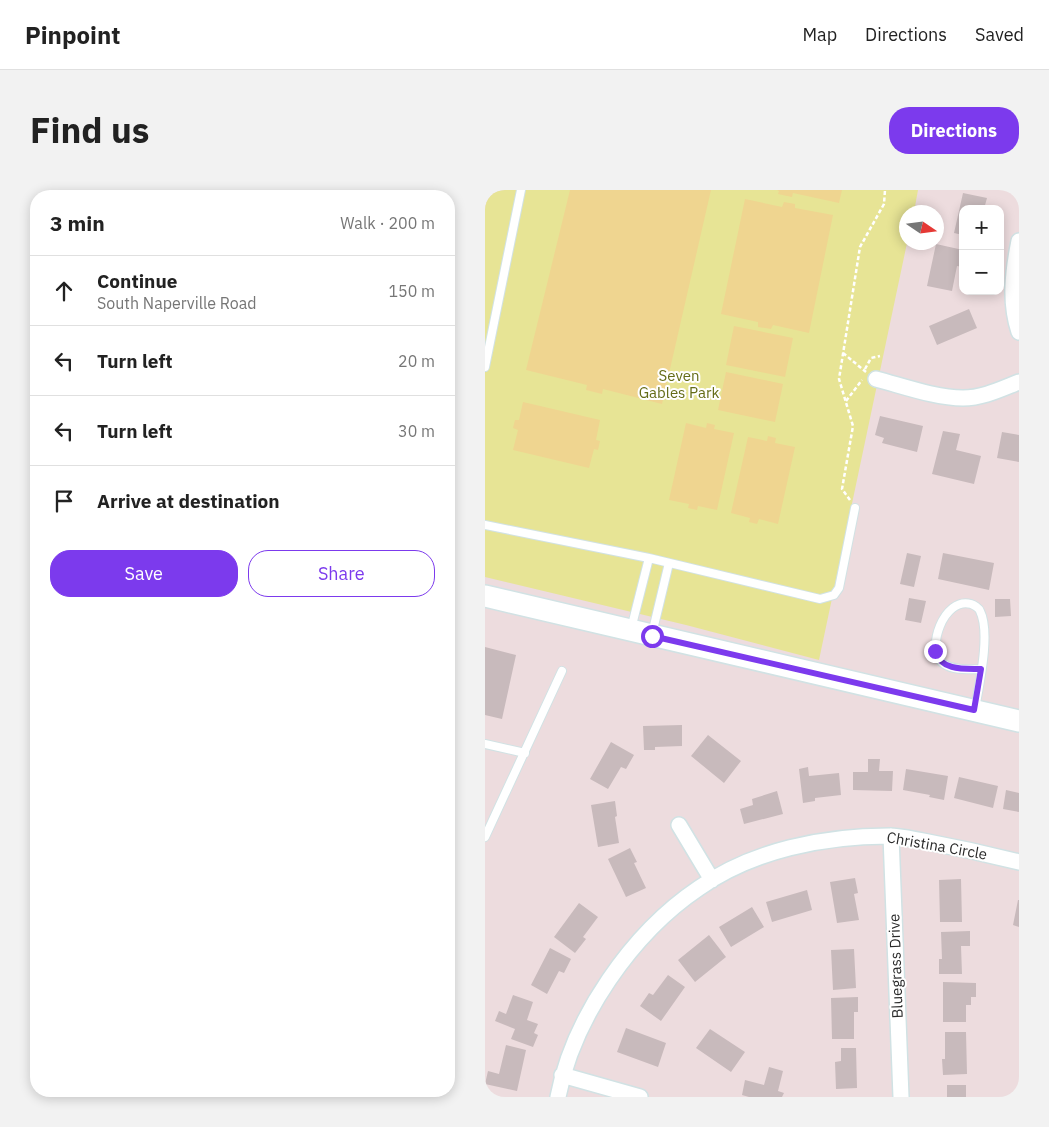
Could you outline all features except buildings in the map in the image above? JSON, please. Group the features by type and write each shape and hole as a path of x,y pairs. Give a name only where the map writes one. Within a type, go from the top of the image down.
{"main road":[{"path":"485,596 1019,721"}],"street":[{"path":"1019,241 1012,285 1014,309 1019,332"},
{"path":"872,376 945,396 964,398 994,392 1019,382"},
{"path":"679,825 713,880"},
{"name":"Christina Circle","path":"558,1097 563,1076 580,1031 592,1007 618,967 668,913 698,888 713,880 763,856 836,838 891,836 951,846 1019,862"},
{"name":"Bluegrass Drive","path":"891,836 901,1097"},
{"path":"563,1076 640,1097"}],"lane":[{"path":"485,367 521,190"},
{"path":"485,525 649,558 820,599 834,595 839,588 855,508"},
{"path":"631,631 649,558"},
{"path":"652,636 669,563"},
{"path":"974,710 981,669 985,633 980,610 974,605 964,603 953,607 944,617 938,632 935,651 937,658 957,669 981,669"},
{"path":"485,838 562,672"},
{"path":"485,744 525,753"}],"path":[{"path":"855,508 842,489 853,426 839,379 860,248 884,204 885,190"},
{"path":"843,353 872,376"},
{"path":"872,376 865,369 871,358 880,356"},
{"path":"846,402 872,376"}],"green space":[{"name":"Seven Gables Park","path":"485,190 918,190 915,205 899,205 899,250 906,250 819,660 686,625 485,577"}],"shaded area":[{"path":"570,190 711,190 662,404 603,389 602,394 586,390 587,385 526,370"},
{"path":"777,190 842,190 839,203 793,193 792,197 778,194 779,191"},
{"path":"745,199 782,207 784,202 795,204 795,208 833,215 809,333 773,325 771,329 758,327 758,322 721,314"},
{"path":"734,326 793,338 785,377 726,365"},
{"path":"726,372 783,384 775,422 718,410"},
{"path":"523,402 600,420 596,440 600,441 598,450 594,449 589,468 513,450 518,430 513,428 515,420 519,420"},
{"path":"686,423 706,428 707,423 715,425 714,429 734,433 717,510 698,506 697,510 688,508 689,504 669,500"},
{"path":"768,436 776,438 775,443 795,447 778,524 759,519 757,524 749,522 750,518 731,513 748,437 767,441"}],"route":[{"path":"652,636 974,710 981,669 957,669 937,658 935,651"}]}
